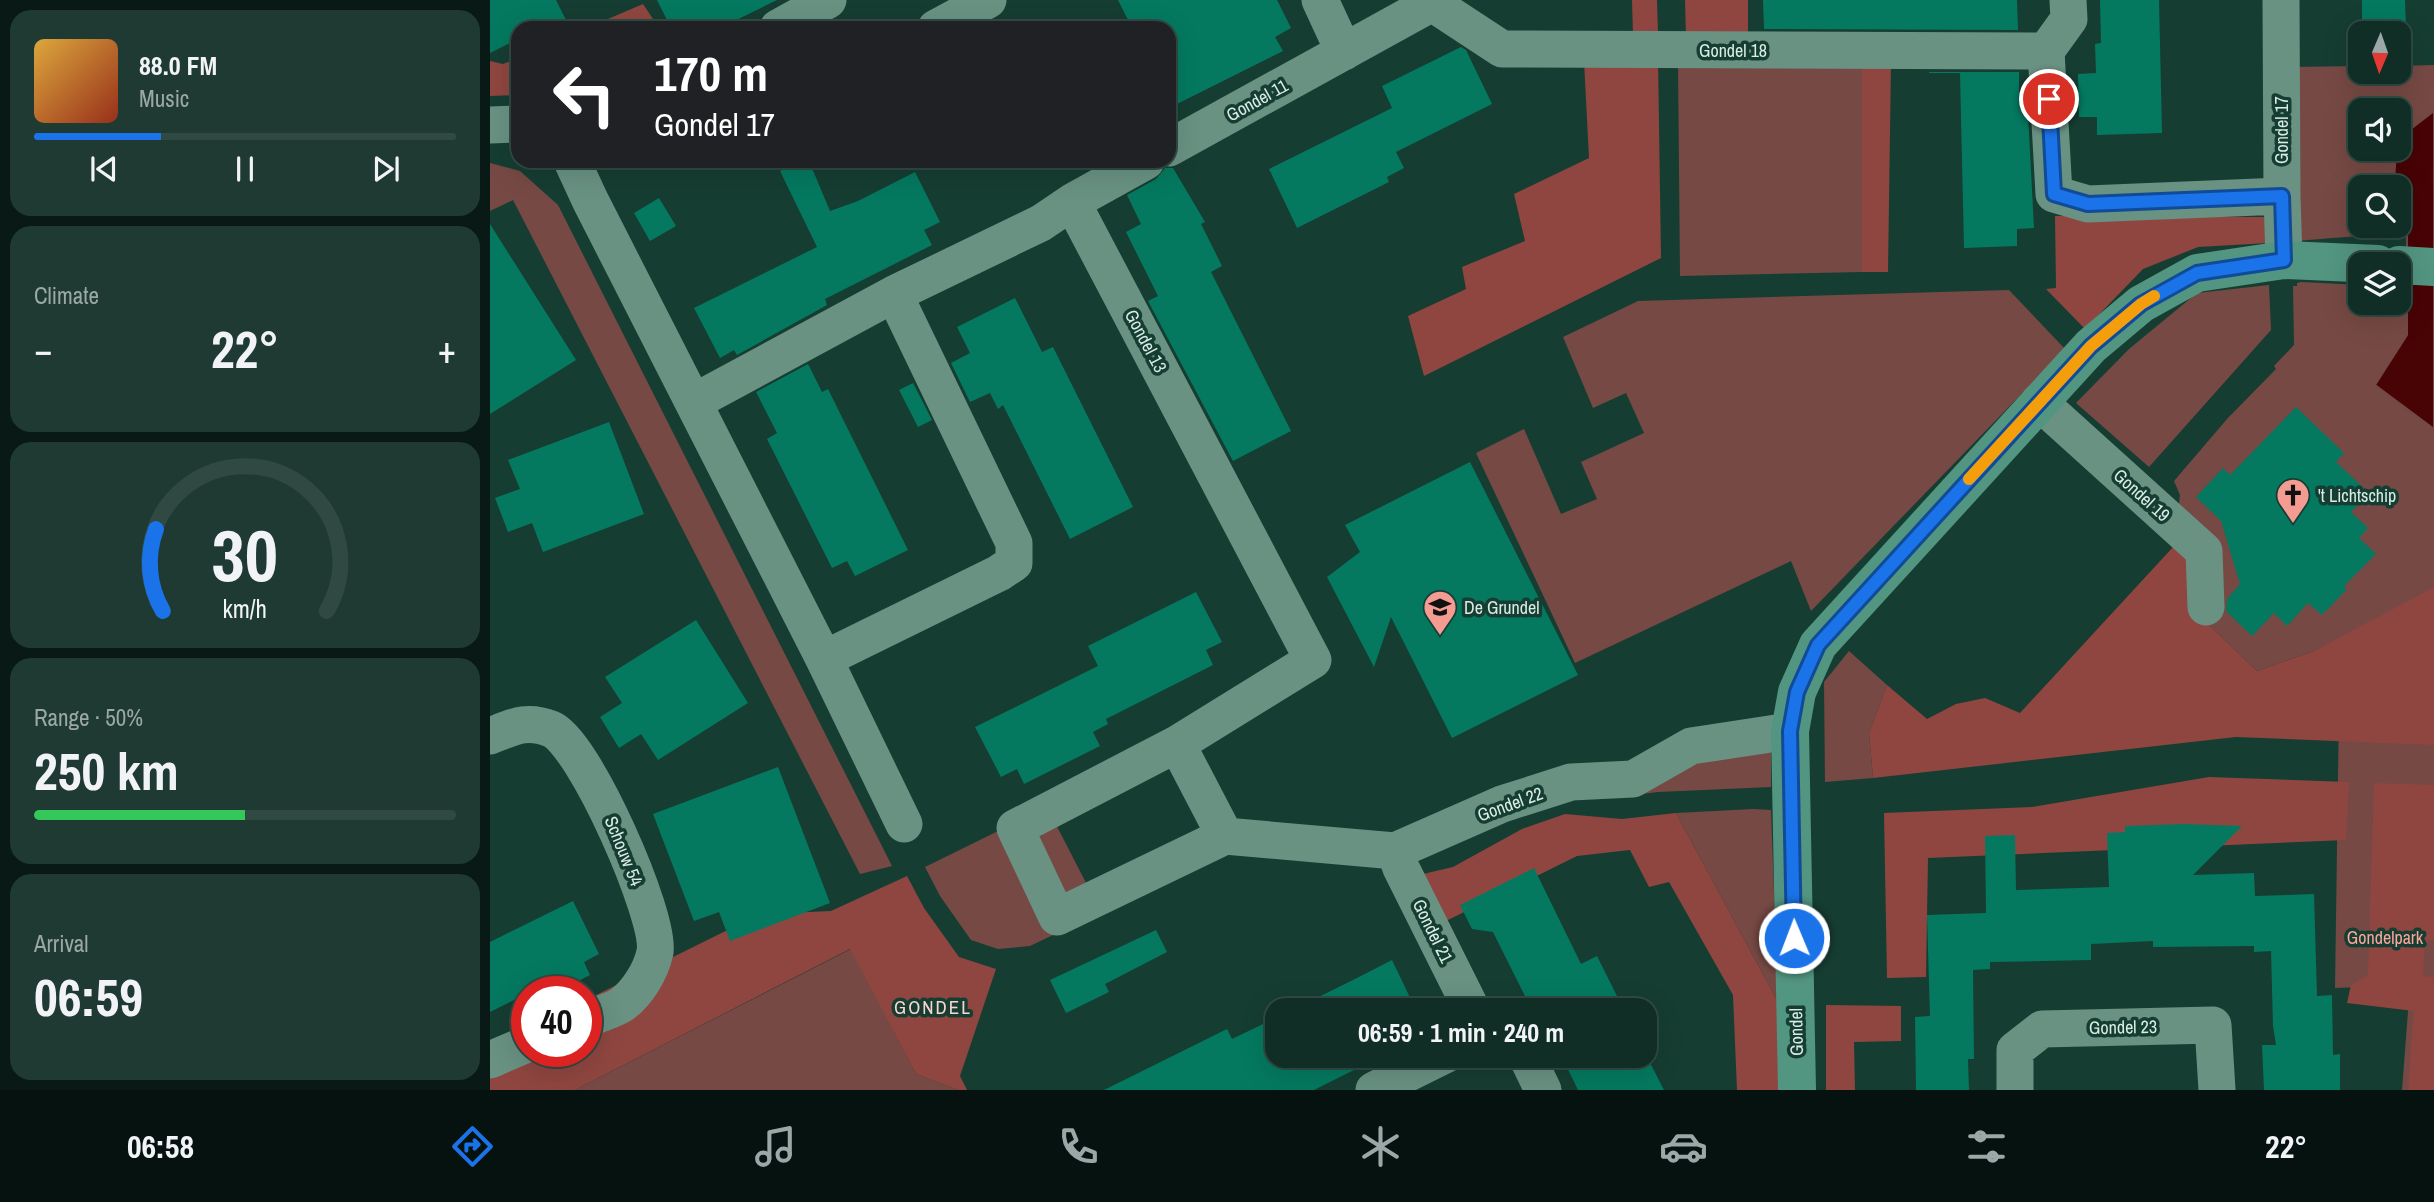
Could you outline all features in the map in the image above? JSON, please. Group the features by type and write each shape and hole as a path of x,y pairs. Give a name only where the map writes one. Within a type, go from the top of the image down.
{"street":[{"path":"791,21 828,0"},
{"path":"1320,0 1344,52"},
{"path":"2068,0 2068,19 2046,51 2054,194 2088,204 2282,196"},
{"name":"Gondel 17","path":"2281,0 2284,260"},
{"name":"Gondel 11","path":"1176,144 1433,2"},
{"name":"Gondel 18","path":"1433,2 1502,49 2046,51"},
{"path":"947,21 975,3"},
{"path":"490,125 511,124"},
{"path":"575,168 824,659 904,824"},
{"path":"694,402 894,294 1041,223 1072,202 1133,168"},
{"name":"Gondel 13","path":"1072,202 1313,660 1177,744"},
{"name":"Gondel","path":"1797,1090 1790,731 1797,692 1818,645 2091,346 2141,304 2197,273 2284,260 2348,263"},
{"path":"2411,266 2434,267"},
{"path":"824,659 999,573 1014,563 1014,543 894,294"},
{"name":"Gondel 19","path":"2039,402 2204,551 2206,607"},
{"name":"Schouw 54","path":"490,736 524,723 553,729 576,753 615,825 646,907 655,951 644,981 622,1004 602,1012"},
{"name":"Gondel 22","path":"1225,835 1395,851 1502,804 1571,782 1633,779 1691,746 1790,731"},
{"path":"1177,744 1225,835 1057,917 1014,828 1177,744"},
{"name":"Gondel 21","path":"1395,851 1466,998"},
{"name":"Gondel 23","path":"2015,1090 2015,1049 2042,1029 2213,1024 2217,1090"},
{"path":"490,1060 511,1051"},
{"path":"1374,1090 1419,1068"},
{"path":"1532,1068 1543,1090"}],"green space":[{"path":"1632,0 1657,0 1658,33 1633,35"},
{"path":"1685,0 1748,0 1748,35 1686,37"},
{"path":"643,4 654,21 603,21"},
{"path":"1658,57 1661,258 1424,376 1408,316 1466,289 1462,267 1525,241 1514,194 1589,158 1584,61"},
{"path":"490,61 503,64 511,61 511,95 490,96"},
{"path":"1862,61 1862,272 1680,276 1678,62"},
{"path":"1862,61 1891,62 1888,272 1862,272"},
{"path":"2434,65 2434,111 2411,129 2411,98 2348,98 2348,161 2395,161 2394,175 2348,175 2348,237 2296,241 2291,67 2348,66 2348,84 2412,84 2412,66"},
{"path":"490,163 520,171 558,205 892,866 860,874 513,200 490,211"},
{"path":"2055,216 2267,217 2268,243 2198,247 2143,269 2085,329 2046,289 2056,288"},
{"name":"Gondelpark","path":"2297,283 2348,284 2348,315 2407,315 2407,335 2375,385 2434,429 2434,1090 2402,1090 2410,985 2335,988 2340,638 2314,651 2257,671 2201,617 2174,546 2180,495 2174,481 2227,419 2276,369 2274,366 2294,345 2293,286 2297,286"},
{"path":"2269,285 2271,330 2149,467 2076,403 2129,349 2197,293"},
{"path":"2009,290 2065,349 1811,611 1791,561 1575,663 1476,453 1524,429 1561,514 1597,499 1581,462 1644,433 1626,393 1593,408 1563,337 1638,301"},
{"path":"2174,546 2209,579 2201,617 2257,671 2314,651 2434,587 2434,745 2236,737 1873,778 1869,733 1887,685 1927,719 1956,704 1985,698 2020,713"},
{"path":"1849,651 1887,685 1869,733 1873,778 1825,782 1824,682"},
{"path":"1747,742 1771,753 1771,787 1658,792 1619,797 1708,755"},
{"path":"2209,777 2349,782 2346,840 1928,858 1926,977 1887,978 1884,813 2032,807"},
{"name":"Gondelpark","path":"2374,783 2434,785 2434,939 2425,943 2423,976 2434,977 2434,1090 2408,1090 2414,1011 2347,1003 2351,985 2368,975"},
{"path":"1047,807 1101,912 1030,946 998,949 971,940 940,896 925,867"},
{"path":"1771,810 1778,1002 1676,813"},
{"path":"1676,813 1778,1002 1778,1090 1737,1090 1733,995 1669,882 1649,887 1630,850 1577,856 1446,921 1423,874 1453,867 1522,829 1565,814 1622,819"},
{"path":"907,876 924,908 959,957 996,969 960,1076 967,1090 958,1090 916,1074 850,949 575,1090 490,1090 490,1048 511,1050 511,1067 602,1067 602,992 760,914 831,911"},
{"path":"851,949 916,1074 958,1090 575,1090"},
{"path":"1826,1005 1901,1006 1901,1041 1854,1042 1855,1090 1826,1090"}],"shaded area":[{"path":"2434,111 2434,429 2375,385 2407,335 2407,315 2411,315 2411,252 2407,252 2407,238 2411,238 2411,175 2394,175 2395,161 2411,161 2411,129"}],"building":[{"path":"490,0 556,0 566,21 511,21 511,42 490,53"},
{"path":"657,0 777,0 734,21 668,21"},
{"path":"1118,0 1277,0 1291,28 1275,37 1283,51 1176,104 1176,21 1128,21"},
{"path":"1763,0 2017,0 2018,30 1764,29"},
{"path":"2100,0 2159,0 2162,133 2097,135 2097,117 2079,117 2078,74 2096,73 2095,44 2101,43"},
{"path":"2362,0 2405,0 2406,21 2362,21"},
{"path":"1461,47 1466,50 1492,104 1396,152 1404,168 1387,177 1389,182 1297,228 1269,169 1392,108 1382,86"},
{"path":"1929,72 2019,72 2019,95 2027,95 2034,228 2017,229 2017,246 1964,248 1960,73"},
{"path":"787,168 812,168 830,211 858,201 915,172 940,222 924,230 932,245 825,299 827,305 737,355 734,350 720,358 694,308 817,247 780,171"},
{"path":"1165,168 1173,168 1205,222 1201,224 1222,266 1211,272 1291,431 1233,461 1148,301 1158,296 1126,232 1141,224 1127,195 1156,179"},
{"path":"659,198 676,226 650,241 634,213"},
{"path":"490,224 576,360 490,414"},
{"path":"1015,298 1042,352 1053,347 1133,507 1070,539 1003,405 998,409 990,393 970,402 951,363 970,353 957,327"},
{"path":"808,364 822,392 828,389 908,550 855,576 847,561 832,568 767,439 777,433 756,392"},
{"path":"913,383 932,420 918,427 899,390"},
{"name":"'t Lichtschip","path":"2296,407 2344,453 2336,462 2369,493 2351,512 2368,528 2359,538 2376,554 2345,585 2346,590 2322,615 2308,603 2287,626 2274,613 2252,636 2226,611 2227,599 2240,584 2221,521 2196,497 2223,468 2230,475"},
{"path":"609,422 644,514 543,552 532,523 508,532 495,498 520,489 508,460"},
{"path":"1470,462 1578,675 1452,738 1391,617 1374,667 1327,577 1360,552 1345,525"},
{"path":"1196,592 1222,642 1206,650 1213,665 1106,719 1108,724 1093,732 1100,746 1024,784 1017,769 1001,777 975,727 1098,666 1088,646"},
{"path":"696,620 748,703 658,760 641,734 619,748 600,717 622,703 605,677"},
{"path":"778,767 830,903 730,941 719,912 694,921 653,814"},
{"path":"2125,826 2242,826 2193,875 2254,873 2255,896 2314,894 2317,996 2332,995 2333,1055 2340,1054 2340,1090 2264,1090 2262,1045 2276,1045 2271,951 2254,952 2254,946 2153,947 2153,941 2091,944 2091,960 1990,962 1990,969 1973,970 1974,1059 1968,1059 1969,1090 1916,1090 1915,1017 1930,1016 1927,915 1986,913 1985,836 2015,835 2016,890 2109,887 2107,833 2125,832"},
{"path":"1534,868 1581,964 1597,956 1618,998 1526,998 1493,932 1472,929 1460,905"},
{"path":"573,901 599,954 584,962 590,975 588,976 511,976 511,1002 490,1012 490,942"},
{"path":"1156,930 1167,952 1105,984 1109,992 1066,1013 1050,980"},
{"path":"1392,960 1410,998 1316,998"},
{"path":"1265,1023 1265,1068 1358,1068 1314,1090 1104,1090 1227,1029 1232,1039"},
{"path":"1567,1068 1653,1068 1664,1090 1578,1090"}],"slow traffic":[{"path":"1969,479 2091,346 2154,296"}],"place":[{"name":"'t Lichtschip","path":"2293,525"},
{"name":"De Grundel","path":"1440,637"}],"district":[{"name":"GONDEL","path":"933,1007"}],"route":[{"path":"1794,938 1790,731 1797,692 1818,645 2091,346 2141,304 2197,273 2284,260 2282,196 2088,204 2054,194 2049,99"}]}
